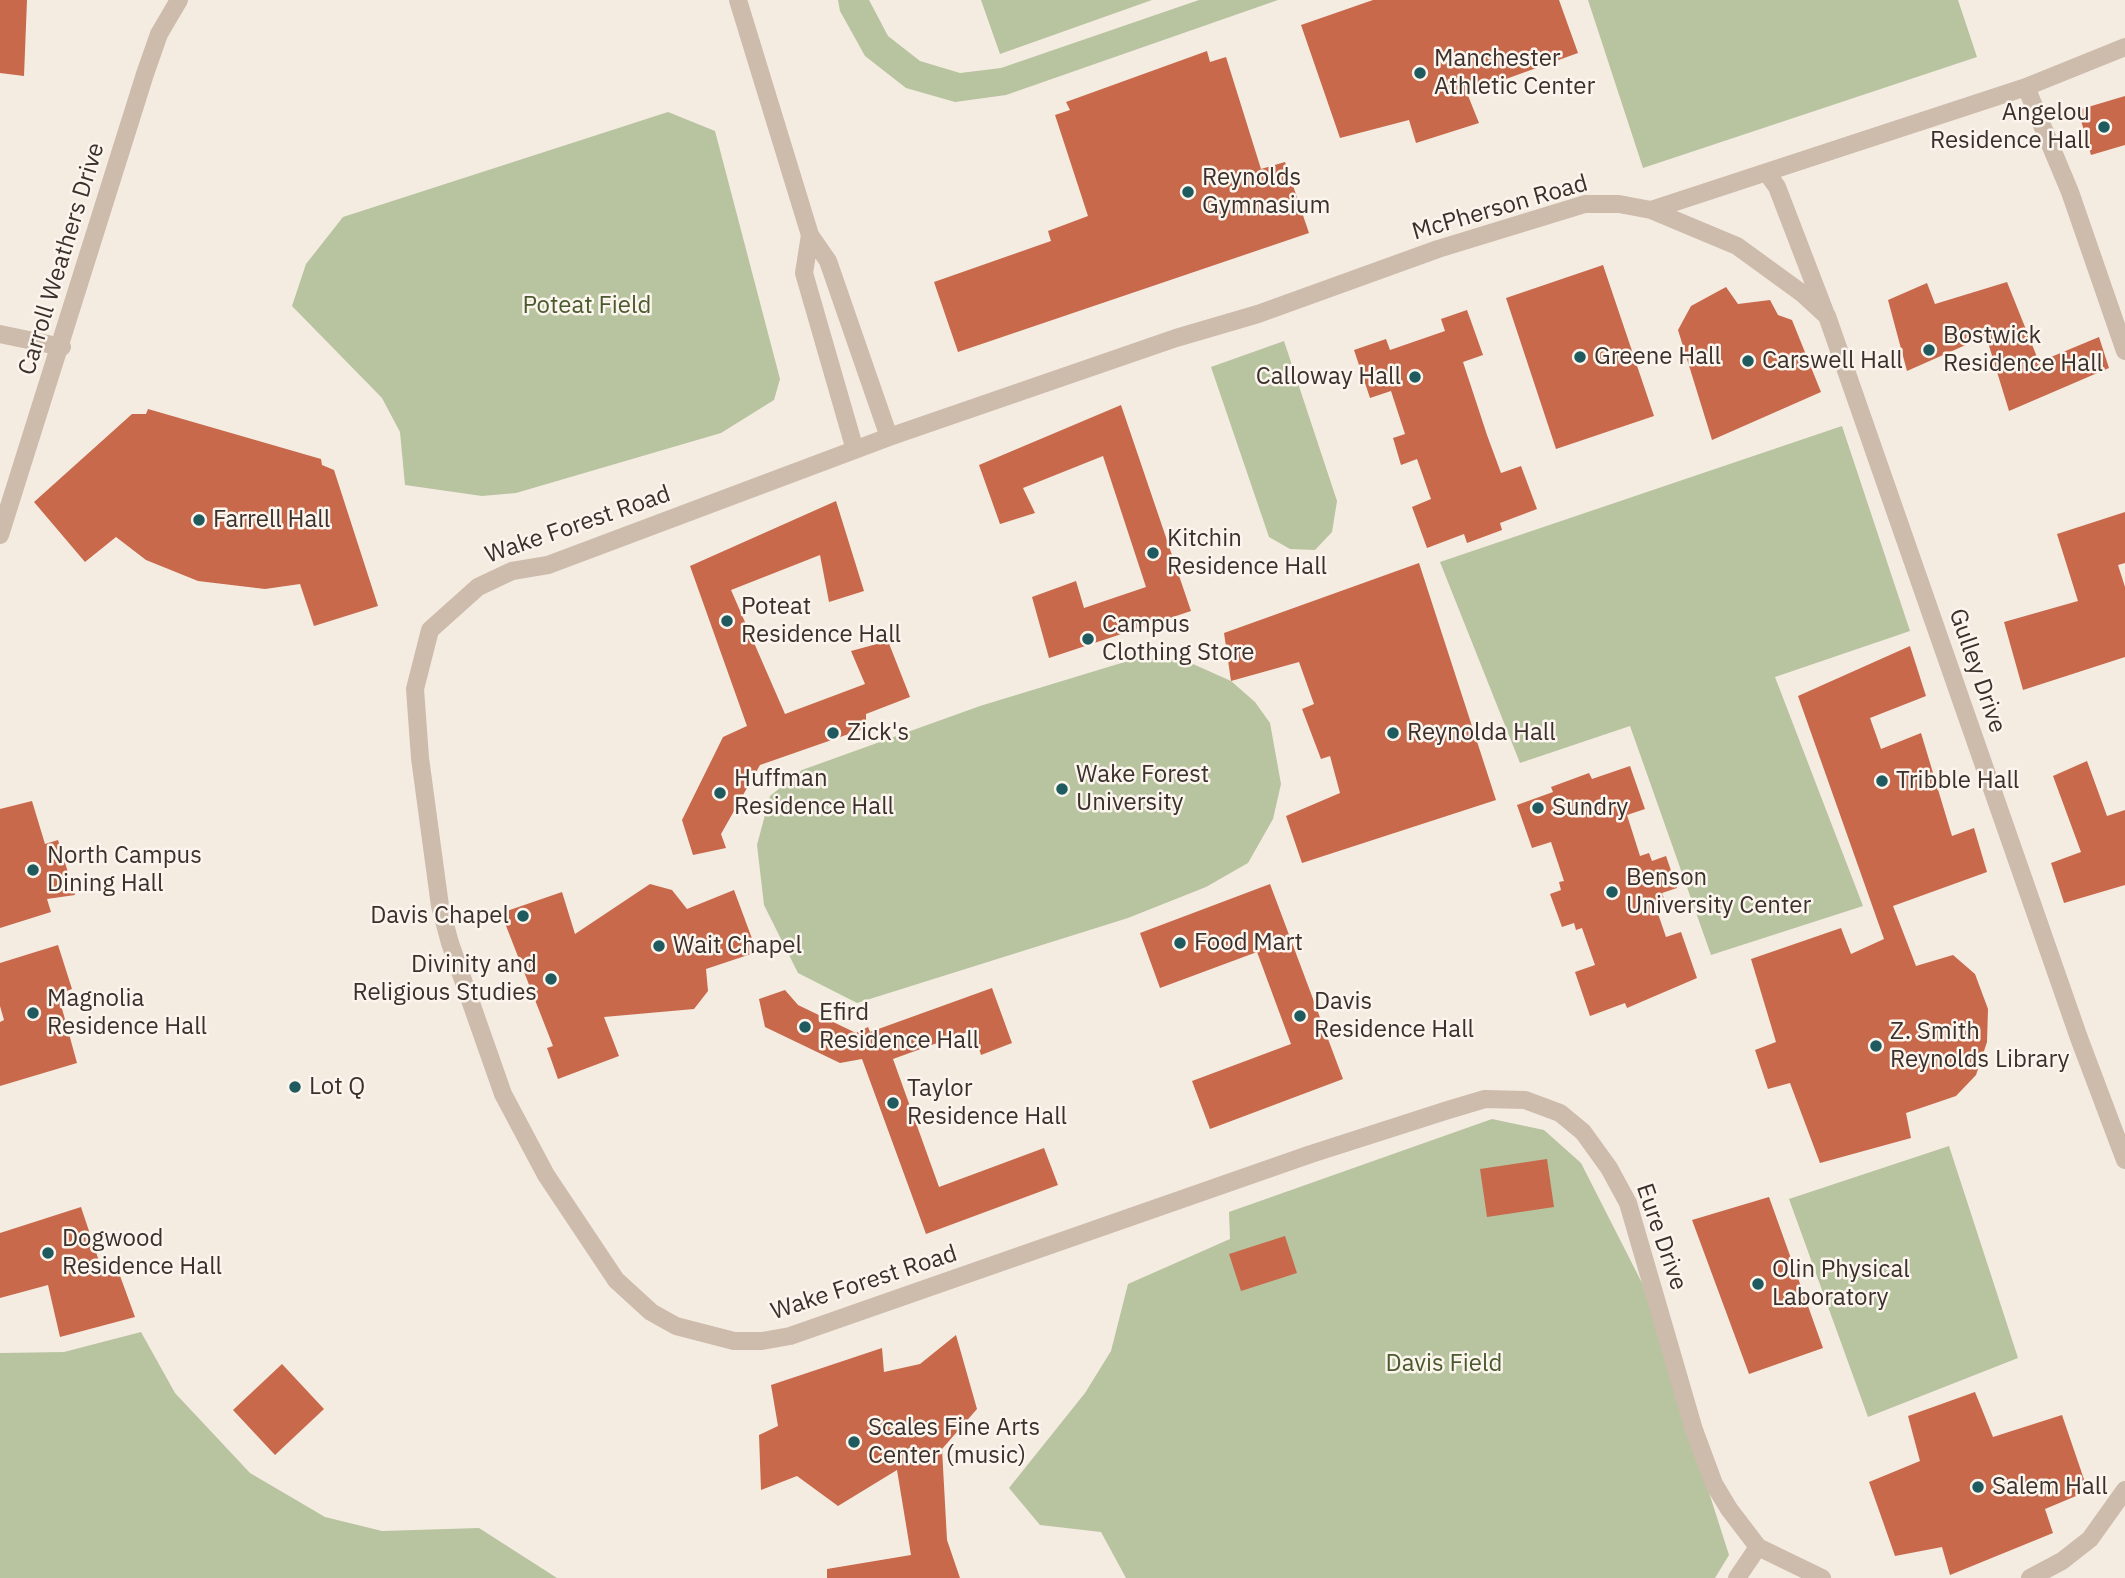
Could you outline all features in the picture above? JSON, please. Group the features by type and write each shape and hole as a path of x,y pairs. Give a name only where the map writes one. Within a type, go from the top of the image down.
{"street":[{"name":"Carroll Weathers Drive","path":"0,536 145,74 159,34 179,0"},
{"path":"738,0 810,235 828,261 889,437"},
{"name":"McPherson Road","path":"889,437 1176,338 1258,314 1438,249 1585,204 1619,204 1651,210 2026,87 2125,47"},
{"path":"2026,87 2070,192 2125,351"},
{"name":"Gulley Drive","path":"1767,173 1777,187 1827,316 2074,1025 2125,1160"},
{"name":"Gulley Drive","path":"1651,210 1737,246 1803,293 1827,316"},
{"path":"810,235 804,273 855,450"},
{"path":"0,334 61,347"},
{"name":"Wake Forest Road","path":"889,437 548,565 512,570 478,587 430,630 415,689 420,758 440,906 450,943 503,1094 546,1175 593,1249 623,1287 651,1312 676,1326 734,1342 790,1336 1161,1207"},
{"name":"Eure Drive","path":"1161,1207 1311,1154 1485,1099 1525,1100 1560,1114 1583,1132 1596,1148 1628,1203 1695,1430 1714,1484 1758,1547"},
{"path":"2030,1578 2062,1561 2090,1539 2125,1490"},
{"path":"1737,1578 1758,1547 1822,1578"}],"green space":[{"path":"838,0 869,0 888,36 920,61 960,73 1001,68 1199,0 1278,0 1006,95 955,102 906,88 865,56 840,11"},
{"path":"981,0 1152,0 1000,54"},
{"path":"1588,0 1958,0 1977,57 1643,168"},
{"name":"Poteat Field","path":"668,112 715,131 780,379 774,400 721,433 516,493 482,496 405,485 400,432 382,398 292,306 306,264 343,217"},
{"path":"1284,341 1337,501 1332,532 1315,550 1290,549 1269,537 1211,367"},
{"path":"1842,426 1910,631 1775,677 1863,906 1711,955 1630,726 1520,763 1440,562"},
{"path":"1141,657 1184,660 1231,681 1255,702 1270,723 1281,784 1273,819 1248,863 1206,887 1128,918 857,1003 798,973 764,905 757,845 770,796 802,770 980,706"},
{"name":"Davis Field","path":"1492,1119 1544,1130 1581,1163 1642,1283 1729,1555 1715,1578 1126,1578 1101,1532 1040,1525 1009,1488 1085,1393 1111,1351 1128,1284 1230,1239 1229,1212"},
{"path":"1949,1146 2018,1358 1868,1417 1789,1199"},
{"path":"141,1332 175,1393 250,1473 325,1517 382,1531 479,1528 557,1578 0,1578 0,1353 64,1352"}],"building":[{"path":"0,0 27,0 24,76 0,73"},
{"name":"Manchester Athletic Center","path":"1373,0 1559,0 1578,53 1467,93 1479,123 1416,143 1409,120 1340,138 1301,25"},
{"name":"Reynolds Gymnasium","path":"1207,51 1210,62 1226,57 1261,169 1285,162 1309,233 958,352 934,282 1051,241 1048,231 1088,216 1055,115 1070,110 1066,102"},
{"name":"Angelou Residence Hall","path":"2125,96 2125,145 2091,155 2078,110"},
{"name":"Greene Hall","path":"1603,265 1654,416 1556,449 1506,298"},
{"name":"Bostwick Residence Hall","path":"2007,282 2039,362 2099,337 2109,368 2009,411 1986,336 1907,371 1888,300 1927,283 1935,304"},
{"name":"Carswell Hall","path":"1726,287 1738,304 1770,300 1778,315 1792,320 1821,392 1712,440 1678,330 1691,306"},
{"path":"1467,310 1483,355 1463,362 1487,435 1501,473 1521,466 1537,509 1500,523 1502,530 1467,543 1464,534 1427,548 1412,507 1431,499 1417,459 1401,465 1393,438 1405,434 1391,391 1370,398 1354,350 1386,339 1390,350 1445,331 1441,319"},
{"name":"Kitchin Residence Hall","path":"1121,405 1191,611 1049,658 1032,597 1076,581 1084,608 1146,587 1103,456 1023,488 1035,513 1000,524 979,465"},
{"name":"Farrell Hall","path":"148,409 321,459 322,465 334,470 378,606 314,626 300,584 265,589 198,581 146,560 116,537 85,562 34,502 132,414 146,414"},
{"name":"Poteat Residence Hall","path":"836,501 864,591 829,602 820,555 731,590 785,714 865,684 851,651 888,641 910,697 866,714 866,728 760,765 721,834 726,848 693,855 682,820 723,737 747,726 690,566"},
{"path":"2125,512 2125,563 2118,565 2125,587 2125,657 2023,690 2004,622 2078,601 2057,534"},
{"name":"Reynolda Hall","path":"1419,563 1496,800 1302,863 1286,816 1340,793 1330,756 1321,759 1302,709 1314,704 1299,662 1231,681 1224,633"},
{"name":"Z. Smith Reynolds Library","path":"1910,646 1926,696 1870,718 1881,749 1921,733 1952,836 1974,828 1987,872 1893,906 1916,966 1953,955 1975,974 1988,1009 1987,1042 1976,1075 1956,1096 1906,1113 1911,1138 1820,1163 1790,1083 1768,1089 1755,1050 1776,1042 1751,959 1841,928 1851,954 1884,939 1798,696"},
{"path":"2087,761 2107,816 2125,810 2125,885 2064,903 2051,863 2081,852 2053,776"},
{"name":"Benson University Center","path":"1630,766 1645,809 1627,815 1640,856 1649,853 1652,861 1666,856 1677,888 1662,893 1665,901 1655,905 1666,937 1681,932 1697,978 1627,1008 1625,1003 1590,1016 1575,972 1595,965 1582,928 1576,930 1574,923 1562,927 1550,894 1561,890 1559,882 1564,881 1551,842 1532,848 1517,805 1553,792 1551,787 1589,773 1592,779"},
{"name":"North Campus Dining Hall","path":"32,801 45,844 58,840 75,895 47,899 51,912 0,928 0,809"},
{"name":"Wait Chapel","path":"650,884 672,890 687,909 734,890 757,952 706,969 708,991 694,1009 604,1017 619,1056 558,1079 547,1048 553,1046 501,913 562,892 575,934"},
{"name":"Davis Residence Hall","path":"1270,884 1343,1079 1210,1129 1192,1081 1291,1044 1257,952 1160,988 1140,933"},
{"name":"Magnolia Residence Hall","path":"58,945 72,989 58,994 77,1063 0,1086 0,1022 4,1020 0,1006 0,963"},
{"name":"Taylor Residence Hall","path":"992,988 1012,1043 981,1055 973,1030 893,1059 939,1187 1044,1148 1058,1185 926,1234 862,1059 840,1063 765,1027 759,999 785,990 798,1005 856,1033 868,1027 870,1032"},
{"path":"1547,1159 1554,1207 1487,1217 1480,1169"},
{"name":"Olin Physical Laboratory","path":"1769,1197 1823,1348 1749,1374 1692,1220"},
{"name":"Dogwood Residence Hall","path":"81,1207 104,1276 119,1273 135,1317 60,1337 48,1285 0,1298 0,1233"},
{"path":"1285,1236 1297,1273 1241,1291 1229,1254"},
{"name":"Scales Fine Arts Center (music)","path":"956,1335 977,1409 942,1449 947,1540 960,1578 827,1578 827,1569 911,1555 897,1470 838,1506 797,1476 761,1490 759,1435 778,1426 771,1385 882,1348 884,1372 920,1364"},
{"path":"282,1364 324,1409 275,1455 233,1410"},
{"name":"Salem Hall","path":"1975,1392 1993,1437 2062,1415 2088,1491 2045,1509 2053,1533 1950,1575 1942,1547 1895,1556 1869,1482 1920,1461 1908,1416"}],"place":[{"name":"Manchester Athletic Center","path":"1420,73"},
{"name":"Angelou Residence Hall","path":"2104,127"},
{"name":"Reynolds Gymnasium","path":"1188,192"},
{"name":"Bostwick Residence Hall","path":"1929,350"},
{"name":"Greene Hall","path":"1580,357"},
{"name":"Carswell Hall","path":"1748,361"},
{"name":"Calloway Hall","path":"1415,377"},
{"name":"Farrell Hall","path":"199,520"},
{"name":"Kitchin Residence Hall","path":"1153,553"},
{"name":"Poteat Residence Hall","path":"727,621"},
{"name":"Campus Clothing Store","path":"1088,639"},
{"name":"Zick's","path":"833,733"},
{"name":"Reynolda Hall","path":"1393,733"},
{"name":"Tribble Hall","path":"1882,781"},
{"name":"Wake Forest University","path":"1062,789"},
{"name":"Huffman Residence Hall","path":"720,793"},
{"name":"Sundry","path":"1538,808"},
{"name":"North Campus Dining Hall","path":"33,870"},
{"name":"Benson University Center","path":"1612,892"},
{"name":"Davis Chapel","path":"523,916"},
{"name":"Food Mart","path":"1180,943"},
{"name":"Wait Chapel","path":"659,946"},
{"name":"Divinity and Religious Studies","path":"551,979"},
{"name":"Magnolia Residence Hall","path":"33,1013"},
{"name":"Davis Residence Hall","path":"1300,1016"},
{"name":"Efird Residence Hall","path":"805,1027"},
{"name":"Z. Smith Reynolds Library","path":"1876,1046"},
{"name":"Lot Q","path":"295,1087"},
{"name":"Taylor Residence Hall","path":"893,1103"},
{"name":"Dogwood Residence Hall","path":"48,1253"},
{"name":"Olin Physical Laboratory","path":"1758,1284"},
{"name":"Scales Fine Arts Center (music)","path":"854,1442"},
{"name":"Salem Hall","path":"1978,1487"}]}
